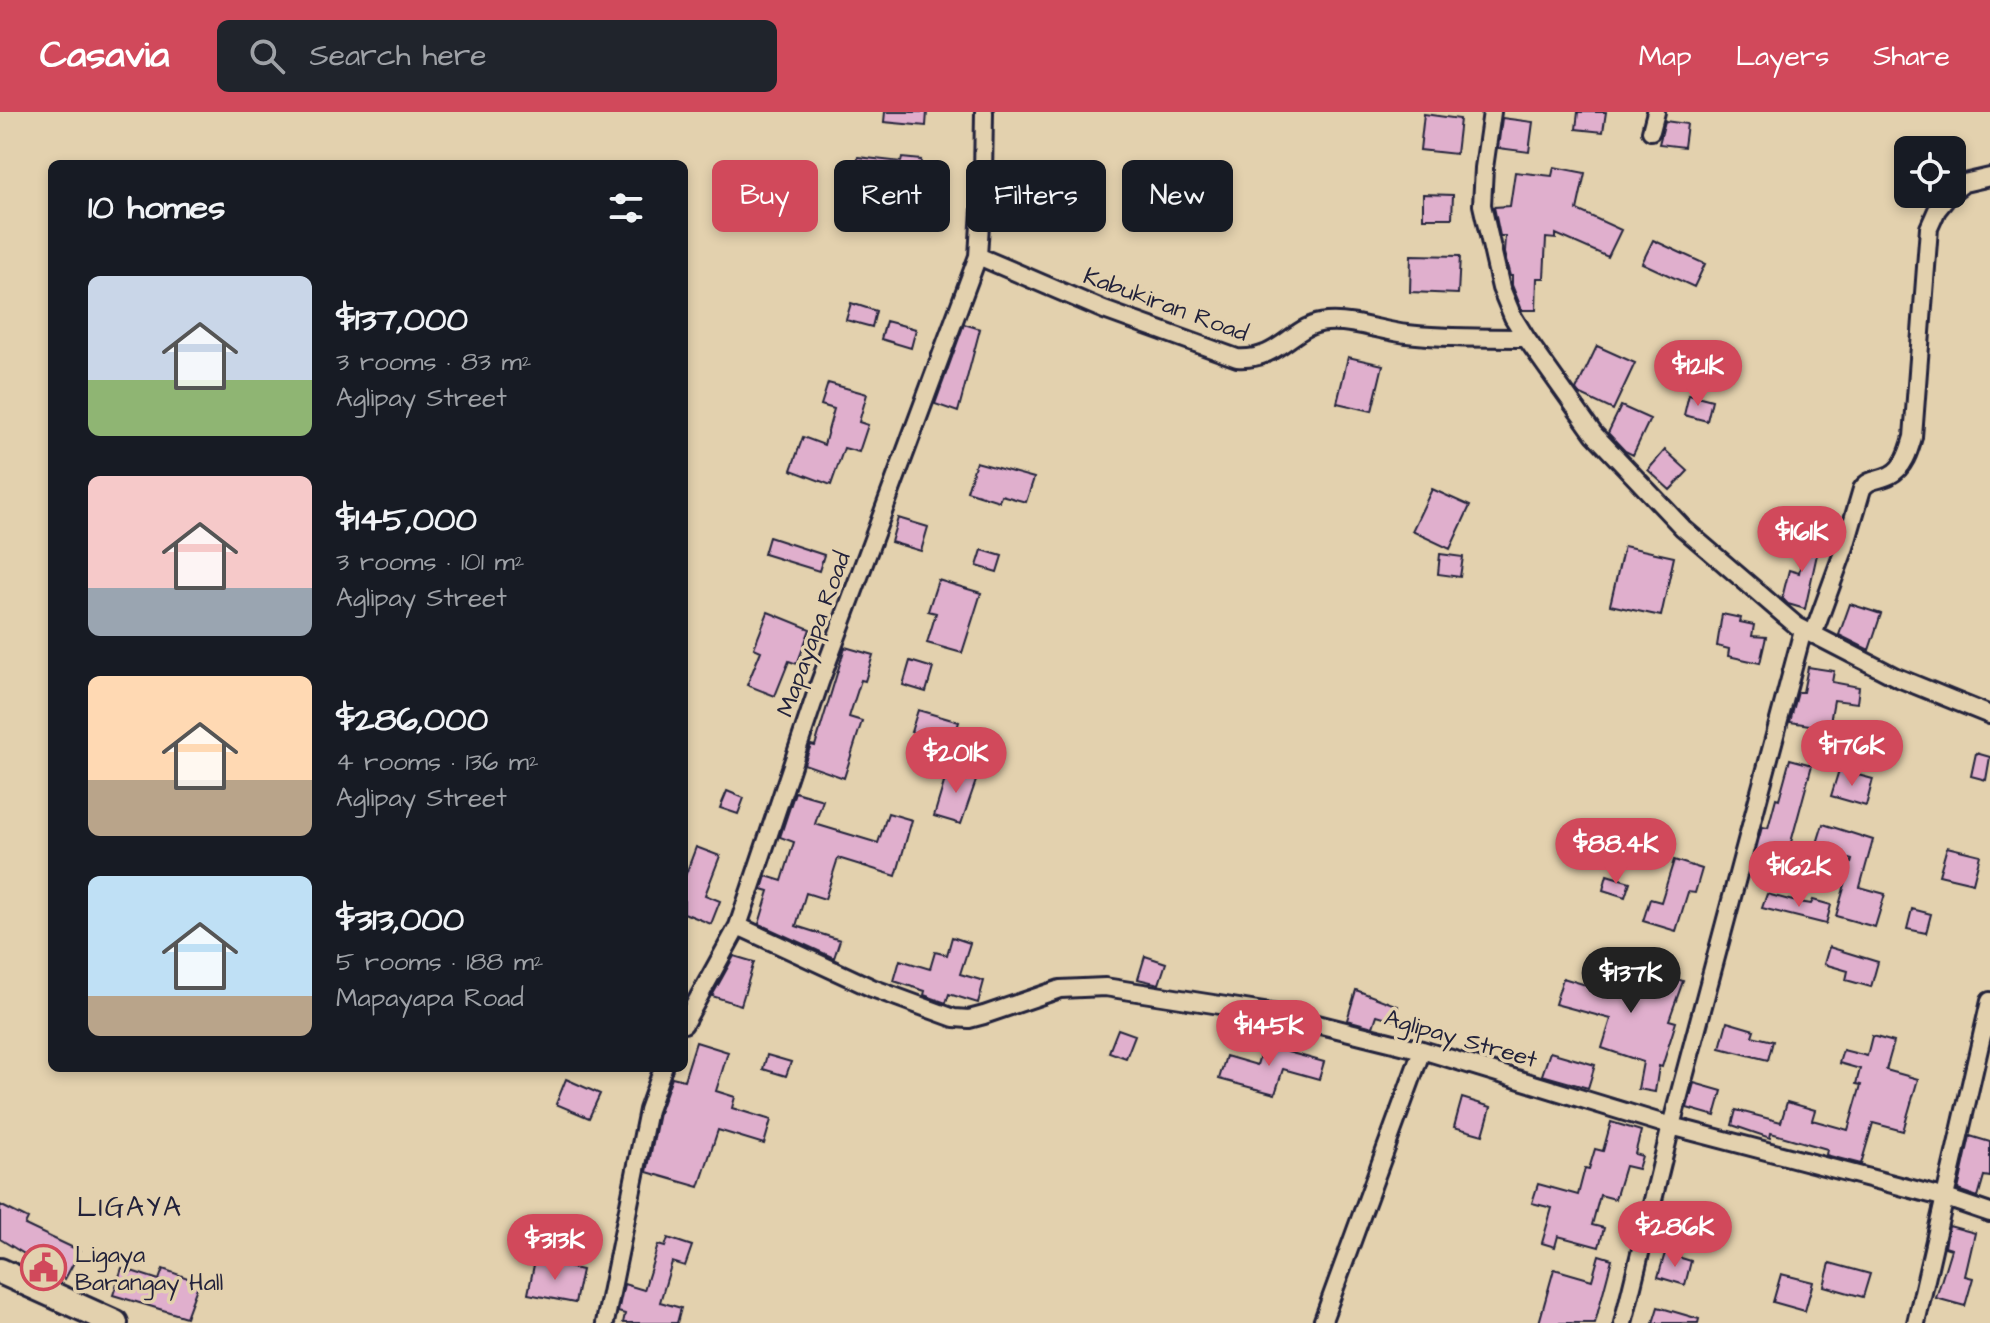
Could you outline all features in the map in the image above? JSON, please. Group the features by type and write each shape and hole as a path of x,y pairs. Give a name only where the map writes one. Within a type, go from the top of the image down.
{"main road":[{"path":"0,1271 115,1323"}],"street":[{"name":"Mapayapa Road","path":"688,1017 738,926 820,682 978,256 984,112"},
{"path":"1492,112 1482,205 1501,288 1526,338 1594,434 1683,528 1808,632 1896,677 1990,715"},
{"path":"1651,131 1656,112"},
{"path":"1966,183 1990,177"},
{"path":"1623,1323 1671,1126 1808,632 1845,547 1862,489 1870,481 1893,474 1907,456 1913,437 1929,228 1939,208"},
{"name":"Kabukiran Road","path":"978,256 1104,310 1237,358 1264,356 1308,327 1327,322 1409,335 1526,338"},
{"name":"Aglipay Street","path":"738,926 872,988 954,1018 977,1017 1060,989 1105,987 1277,1014 1422,1050 1671,1126 1946,1198 1990,1213"},
{"path":"1916,1323 1990,1001"},
{"path":"1322,1323 1422,1050"},
{"path":"605,1323 648,1110 662,1072"}],"building":[{"path":"885,112 927,112 926,126 884,122"},
{"path":"1578,112 1606,112 1603,132 1576,129"},
{"path":"1424,114 1460,119 1456,154 1420,150"},
{"path":"1502,118 1533,122 1529,152 1498,148"},
{"path":"1665,121 1687,124 1684,147 1659,144"},
{"path":"1554,167 1585,173 1577,210 1621,230 1608,257 1556,234 1556,239 1546,238 1544,278 1537,278 1536,310 1522,310 1512,285 1504,253 1505,236 1500,236 1494,207 1510,206 1515,172 1552,176"},
{"path":"1423,194 1453,195 1452,218 1423,218"},
{"path":"1653,240 1705,264 1694,287 1642,263"},
{"path":"1411,255 1460,256 1458,294 1410,292"},
{"path":"851,303 876,311 872,327 846,320"},
{"path":"886,321 916,329 911,348 881,339"},
{"path":"964,324 980,329 958,412 935,404"},
{"path":"1597,346 1635,363 1613,410 1576,390"},
{"path":"1348,357 1383,365 1372,411 1337,403"},
{"path":"828,383 867,394 859,422 868,425 859,452 844,448 831,485 791,470 803,437 824,445 834,409 821,405"},
{"path":"1689,394 1712,400 1707,421 1684,415"},
{"path":"1621,406 1650,419 1633,455 1608,433"},
{"path":"1665,450 1688,471 1670,490 1648,470"},
{"path":"976,462 1034,478 1026,502 1001,495 999,501 967,491"},
{"path":"1432,489 1470,506 1450,549 1412,531"},
{"path":"898,518 928,527 921,551 891,542"},
{"path":"1806,533 1821,536 1805,609 1788,604 1782,598 1789,570 1799,573"},
{"path":"769,537 824,555 819,571 764,554"},
{"path":"1624,546 1674,557 1661,616 1610,605"},
{"path":"982,550 1002,556 997,572 977,566"},
{"path":"1440,554 1463,557 1460,577 1438,574"},
{"path":"938,580 981,593 962,653 927,643 936,613 928,611"},
{"path":"1850,604 1881,614 1869,650 1839,635"},
{"path":"768,612 810,629 797,664 789,661 775,696 747,685 761,651 754,648"},
{"path":"1722,614 1754,625 1752,636 1766,637 1760,663 1728,656 1729,649 1717,646"},
{"path":"845,647 873,655 849,717 862,721 844,778 804,764 811,745 815,746"},
{"path":"910,661 933,668 926,692 903,685"},
{"path":"1808,667 1834,671 1832,682 1859,687 1857,703 1834,700 1829,728 1790,722 1798,692 1803,692"},
{"path":"918,710 959,722 952,744 911,732"},
{"path":"1976,753 1990,757 1986,780 1971,776"},
{"path":"1790,759 1812,765 1784,868 1753,860 1762,827 1768,828 1776,798 1779,799"},
{"path":"949,766 978,775 961,824 934,816"},
{"path":"1839,770 1873,779 1866,806 1831,796"},
{"path":"727,791 744,798 738,814 720,808"},
{"path":"795,792 823,800 815,824 878,843 888,813 912,820 896,876 838,858 825,899 806,893 796,926 840,940 834,958 759,924 769,891 762,889 766,876 782,881 794,842 780,837"},
{"path":"1823,824 1873,840 1860,887 1885,894 1875,927 1836,916 1852,860 1815,850"},
{"path":"696,847 720,856 705,895 720,901 711,924 688,915 688,868"},
{"path":"1947,847 1980,855 1973,883 1939,875"},
{"path":"1674,860 1702,869 1695,893 1688,892 1676,931 1643,921 1650,899 1661,902"},
{"path":"1607,875 1630,882 1625,897 1603,890"},
{"path":"1767,894 1793,901 1811,904 1813,900 1831,905 1826,924 1762,908"},
{"path":"1912,909 1931,914 1926,933 1907,929"},
{"path":"952,937 970,943 960,974 984,981 978,1003 949,994 946,1003 924,995 925,991 894,981 900,960 930,969 935,952 947,955"},
{"path":"1829,947 1878,962 1871,987 1846,980 1848,971 1824,964"},
{"path":"734,956 754,962 741,1005 712,996"},
{"path":"1145,956 1166,963 1159,984 1138,979"},
{"path":"1644,967 1683,981 1669,1020 1676,1022 1662,1067 1659,1066 1655,1092 1638,1089 1643,1062 1602,1048 1611,1019 1555,1004 1563,978 1596,988 1603,968 1639,980"},
{"path":"1356,990 1398,1006 1394,1020 1377,1015 1373,1027 1347,1020"},
{"path":"1727,1022 1754,1030 1752,1036 1773,1041 1768,1060 1720,1048"},
{"path":"1118,1029 1135,1035 1126,1058 1109,1052"},
{"path":"1872,1036 1894,1042 1886,1070 1918,1079 1903,1131 1873,1123 1861,1164 1826,1155 1827,1149 1771,1133 1770,1138 1732,1125 1736,1110 1781,1122 1787,1102 1815,1110 1812,1120 1848,1130 1861,1085 1856,1084 1860,1069 1839,1063 1843,1050 1867,1056"},
{"path":"1264,1041 1290,1048 1288,1052 1324,1062 1319,1079 1283,1069 1275,1094 1219,1079 1226,1056 1257,1065"},
{"path":"696,1042 728,1052 716,1091 735,1097 732,1108 771,1120 764,1144 718,1130 699,1187 647,1172 659,1113 672,1077 684,1080"},
{"path":"1550,1052 1595,1065 1588,1088 1542,1075"},
{"path":"767,1055 791,1062 786,1076 763,1069"},
{"path":"566,1079 600,1094 589,1118 556,1104"},
{"path":"1694,1083 1722,1091 1715,1116 1687,1108"},
{"path":"1462,1098 1491,1107 1483,1135 1454,1127"},
{"path":"1611,1122 1641,1131 1635,1154 1642,1156 1638,1169 1625,1166 1615,1199 1600,1195 1592,1225 1604,1228 1599,1247 1558,1236 1555,1247 1542,1243 1552,1208 1532,1203 1538,1184 1578,1195 1585,1168 1589,1169 1595,1149 1603,1151"},
{"path":"1970,1136 1990,1142 1990,1177 1984,1176 1978,1197 1958,1190"},
{"path":"0,1205 28,1219 25,1225 80,1251 65,1279 0,1239"},
{"path":"1949,1226 1975,1233 1965,1276 1973,1278 1965,1306 1936,1298 1951,1249 1945,1247"},
{"path":"668,1238 692,1246 685,1266 672,1262 660,1302 681,1308 677,1323 623,1323 625,1314 618,1312 624,1284 644,1290 658,1245 665,1247"},
{"path":"1665,1253 1691,1261 1685,1285 1658,1277"},
{"path":"1599,1255 1612,1259 1595,1323 1539,1323 1554,1269 1592,1280"},
{"path":"535,1260 582,1270 575,1303 528,1294"},
{"path":"1830,1263 1870,1274 1863,1297 1824,1286"},
{"path":"122,1268 159,1280 163,1269 199,1282 186,1317 113,1295"},
{"path":"1781,1274 1813,1282 1805,1311 1773,1302"},
{"path":"1658,1307 1699,1319 1698,1323 1653,1323"}],"place":[{"name":"Ligaya Barangay Hall","path":"44,1268"}],"district":[{"name":"LIGAYA","path":"130,1206"}]}
